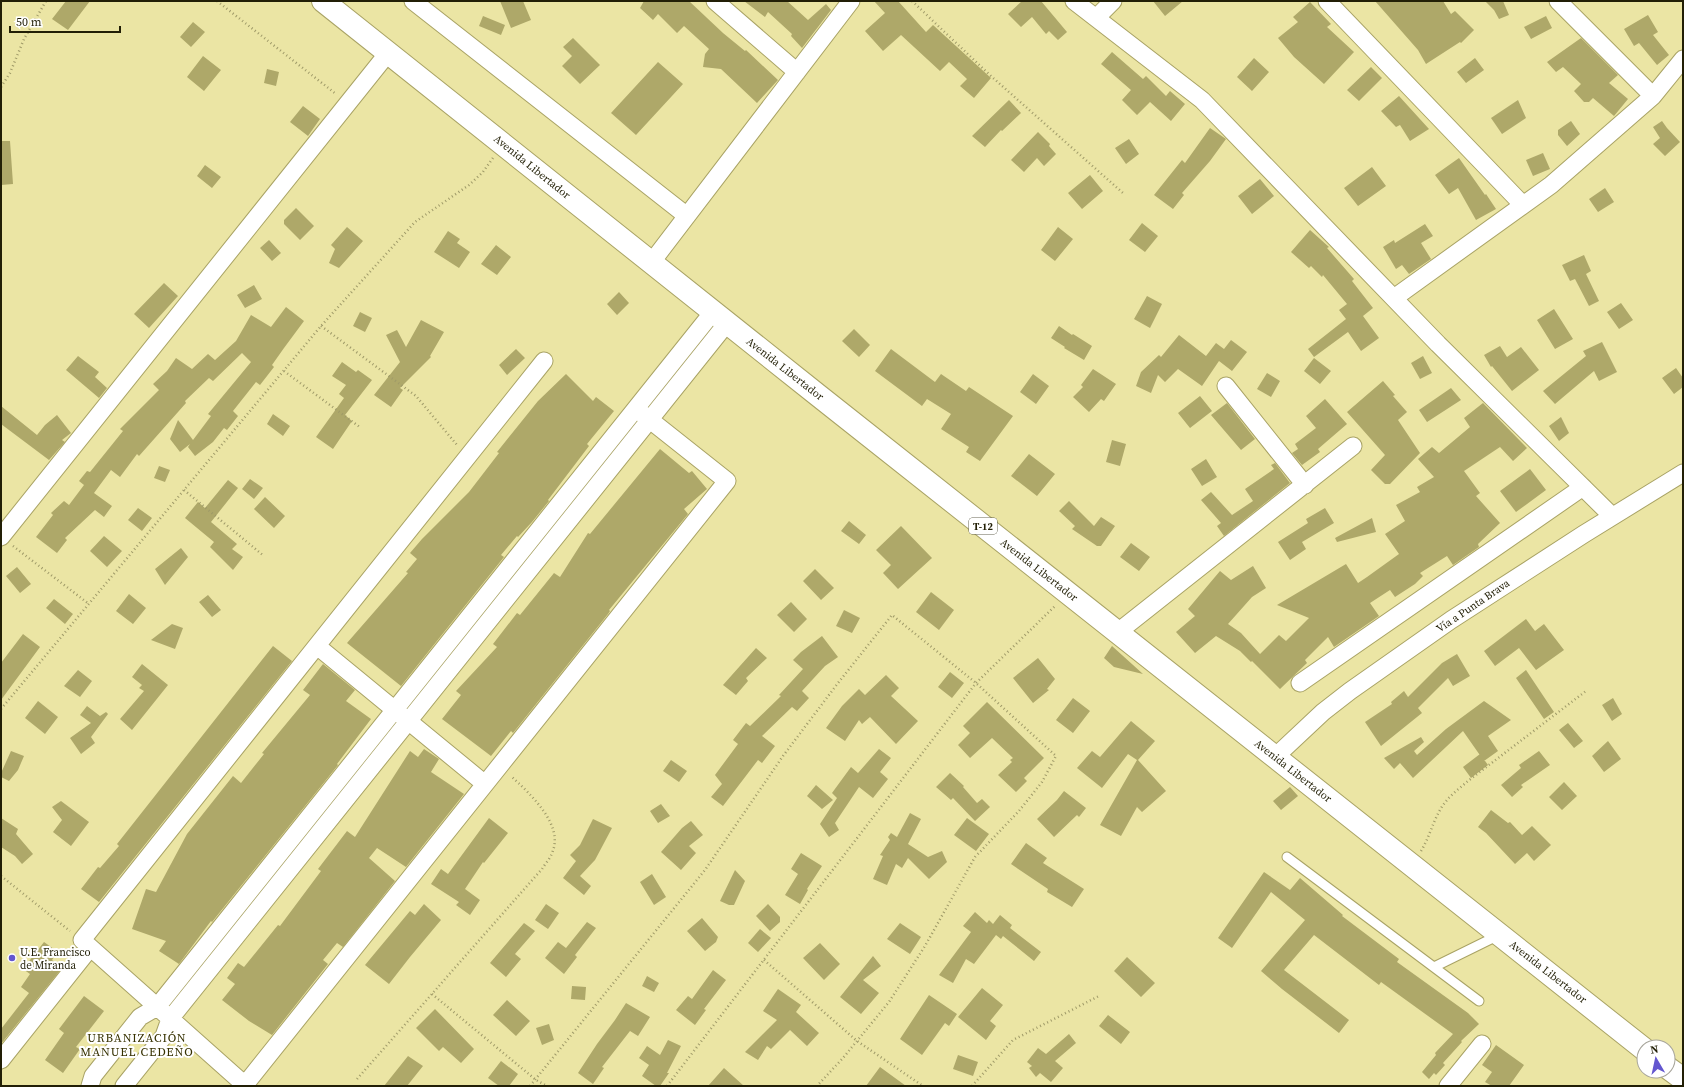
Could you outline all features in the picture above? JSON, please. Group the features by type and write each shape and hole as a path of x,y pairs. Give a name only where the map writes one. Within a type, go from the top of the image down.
{"highway":[{"name":"Avenida Libertador","path":"323,1 651,263 1636,1042"}],"street":[{"path":"413,1 687,216"},
{"path":"715,1 797,72"},
{"path":"651,263 851,1"},
{"path":"1074,1 1202,100 1438,344 1612,516"},
{"path":"1096,18 1113,1"},
{"path":"1327,1 1524,205"},
{"path":"1558,1 1654,96"},
{"path":"4,539 388,52"},
{"path":"1394,298 1524,205 1593,149 1654,96 1683,59"},
{"path":"90,1086 93,1076 140,1017 157,1007 636,408 720,317"},
{"path":"124,1086 164,1036 170,1019 650,419 720,317"},
{"path":"1,1060 86,944 317,646 544,361"},
{"path":"1226,386 1305,485"},
{"path":"86,944 244,1085 728,481 636,408"},
{"path":"1118,632 1353,446"},
{"name":"Vía a Punta Brava","path":"1275,757 1324,712 1350,691 1451,620 1612,516 1683,473"},
{"path":"1300,683 1583,487"},
{"path":"317,646 485,784"},
{"path":"1452,1085 1482,1044"}],"lane":[{"path":"1287,856 1479,1001"},
{"path":"1434,967 1500,934"}],"path":[{"path":"1,87 10,73 24,39 46,1"},
{"path":"217,1 348,103"},
{"path":"912,1 992,77 1123,193"},
{"path":"1,710 321,326 415,222 469,185 483,172 503,144"},
{"path":"321,326 416,396 467,458"},
{"path":"284,371 361,428"},
{"path":"184,490 264,556"},
{"path":"4,539 89,604"},
{"path":"667,1086 976,683 1069,594"},
{"path":"530,1086 705,870 783,756 892,615 976,683 1056,756 1042,782 1019,811 975,857 926,946 889,1002 817,1086"},
{"path":"1413,866 1440,810 1451,796 1468,780 1586,691"},
{"path":"357,1079 542,869 553,852 553,833 545,812 536,799 500,765"},
{"path":"1,876 86,944"},
{"path":"764,960 857,1041 923,1086"},
{"path":"432,994 536,1080 547,1086"},
{"path":"972,1086 1013,1040 1099,996"}],"building":[{"path":"66,1 90,1 68,30 52,19"},
{"path":"500,1 523,1 531,20 511,28"},
{"path":"644,1 689,1 723,33 745,51 746,50 778,80 757,103 721,69 703,67 705,54 709,49 684,26 677,33 658,14 653,20 640,8"},
{"path":"744,1 787,1 808,20 826,4 831,10 802,48 791,36 792,34 768,12 765,17"},
{"path":"874,1 898,1 926,32 933,25 991,78 974,98 960,86 967,79 949,62 940,71 901,35 883,51 865,31 885,13"},
{"path":"1022,1 1041,1 1067,32 1058,40 1049,31 1046,34 1032,17 1021,27 1008,14"},
{"path":"1153,1 1183,1 1165,16"},
{"path":"1375,1 1443,1 1451,14 1455,11 1474,30 1461,43 1460,42 1426,64 1418,50"},
{"path":"1485,1 1503,1 1509,15 1499,19 1494,10"},
{"path":"1310,2 1331,24 1327,27 1354,52 1324,84 1294,57 1278,38 1298,22 1293,17"},
{"path":"1648,15 1658,32 1653,35 1669,55 1657,65 1639,43 1634,46 1624,29"},
{"path":"483,16 505,25 501,35 479,26"},
{"path":"1546,16 1552,28 1531,39 1524,27"},
{"path":"193,22 205,32 191,47 180,37"},
{"path":"573,38 600,65 580,84 562,66 572,56 563,47"},
{"path":"1581,38 1618,75 1609,83 1628,99 1614,116 1593,98 1589,102 1584,102 1574,91 1581,84 1563,67 1556,72 1547,62"},
{"path":"1112,52 1143,79 1146,76 1166,96 1170,91 1185,104 1171,121 1150,102 1137,115 1122,100 1131,90 1101,64"},
{"path":"203,56 221,70 204,91 187,77"},
{"path":"1254,58 1269,72 1252,91 1237,77"},
{"path":"1475,58 1484,70 1466,83 1457,72"},
{"path":"658,62 683,84 636,135 611,113"},
{"path":"1371,67 1382,78 1359,101 1347,90"},
{"path":"267,69 279,72 276,86 264,83"},
{"path":"1399,96 1429,129 1410,141 1400,125 1396,127 1381,111"},
{"path":"1009,100 1021,113 1002,131 1001,130 985,147 972,136"},
{"path":"1518,100 1526,118 1502,134 1491,118"},
{"path":"303,106 320,119 308,136 290,122"},
{"path":"1571,121 1580,134 1567,146 1558,135 1558,130"},
{"path":"1662,121 1680,142 1665,156 1653,144 1660,138 1653,127"},
{"path":"1210,128 1226,139 1210,161 1182,193 1184,195 1173,209 1154,195 1182,160 1185,163"},
{"path":"1038,132 1050,144 1049,146 1056,154 1044,166 1037,158 1024,172 1011,160"},
{"path":"1129,139 1139,154 1126,164 1115,148"},
{"path":"1,141 10,141 13,184 1,185"},
{"path":"1543,153 1550,169 1533,176 1526,160"},
{"path":"1459,158 1496,209 1476,220 1458,188 1449,194 1435,175"},
{"path":"205,165 221,177 212,188 197,176"},
{"path":"1372,167 1386,186 1358,206 1344,188"},
{"path":"1090,175 1103,191 1082,209 1068,193"},
{"path":"1260,179 1274,196 1252,214 1238,196"},
{"path":"1605,188 1614,202 1598,212 1589,199"},
{"path":"296,208 314,226 300,240 284,224 284,220"},
{"path":"1142,223 1158,236 1145,252 1129,240"},
{"path":"1425,224 1433,236 1421,243 1431,259 1409,274 1402,265 1396,269 1383,247 1394,240 1395,243"},
{"path":"347,227 363,241 339,268 329,263 335,249 331,245"},
{"path":"1058,227 1073,239 1055,261 1041,250"},
{"path":"1310,230 1329,247 1327,248 1354,279 1352,281 1373,308 1363,316 1379,338 1361,351 1348,332 1314,357 1308,349 1346,319 1339,310 1347,304 1323,275 1322,277 1311,266 1309,268 1291,252"},
{"path":"448,231 460,239 457,243 470,252 459,268 434,252"},
{"path":"269,240 281,253 272,261 260,248"},
{"path":"496,245 511,257 497,275 481,264"},
{"path":"1584,255 1591,271 1586,274 1599,301 1589,306 1575,279 1570,281 1562,265"},
{"path":"164,283 178,296 149,328 134,314"},
{"path":"254,285 262,299 245,308 237,295"},
{"path":"619,292 629,303 617,315 607,304"},
{"path":"1147,296 1162,304 1150,328 1134,319"},
{"path":"1621,303 1633,320 1619,329 1607,312"},
{"path":"286,307 304,321 272,365 274,367 260,385 256,382 233,411 238,416 227,430 224,428 213,442 195,456 188,447 190,444 180,452 170,439 178,420 193,440 211,416 208,414 251,362 242,353 213,381 209,378 185,401 186,403 139,456 137,454 120,477 111,470 94,493 112,506 104,517 95,510 65,538 67,540 57,553 36,537 53,515 51,513 64,501 69,505 84,485 79,481 87,471 90,472 123,431 120,429 159,390 153,384 167,371 176,358 192,369 208,354 215,360 236,341 251,315 271,327"},
{"path":"1554,309 1573,339 1555,349 1537,320"},
{"path":"360,312 372,318 365,332 353,326"},
{"path":"421,320 444,332 430,356 431,357 400,388 403,390 391,407 374,395 400,362 386,335 397,330 406,347"},
{"path":"1059,326 1092,346 1084,360 1051,338"},
{"path":"854,329 870,345 859,357 842,341"},
{"path":"1179,335 1206,356 1216,343 1224,349 1231,340 1247,352 1232,371 1219,361 1202,386 1178,369 1165,382 1158,375 1151,393 1136,386 1141,372 1159,355 1161,357"},
{"path":"1602,342 1617,372 1599,381 1594,371 1555,404 1543,391 1586,356 1583,351"},
{"path":"1500,346 1507,357 1521,347 1539,370 1512,391 1492,366 1491,367 1484,355"},
{"path":"516,349 525,358 507,375 499,365"},
{"path":"891,349 935,382 941,374 966,391 969,387 1013,416 980,461 966,452 969,447 941,429 951,414 927,399 922,406 875,371"},
{"path":"78,356 99,372 95,377 107,388 99,398 66,370"},
{"path":"1423,356 1432,373 1420,379 1411,363"},
{"path":"1314,358 1331,371 1320,384 1304,371"},
{"path":"342,362 356,372 358,370 372,380 345,415 352,421 333,449 316,437 344,398 339,394 346,385 332,376"},
{"path":"1676,368 1683,378 1683,387 1674,394 1662,378"},
{"path":"1093,369 1116,384 1104,401 1101,399 1089,412 1073,397 1083,387 1081,385"},
{"path":"1267,373 1280,381 1271,397 1257,389"},
{"path":"566,374 593,401 596,397 614,411 587,444 589,446 548,500 549,501 532,522 518,537 517,536 501,555 504,557 401,686 347,643 408,573 406,572 417,559 410,553 469,492 499,453 497,452 538,401"},
{"path":"1033,374 1049,386 1036,404 1020,392"},
{"path":"1383,381 1395,395 1393,396 1407,412 1398,420 1420,453 1390,484 1385,484 1371,470 1385,455 1347,412"},
{"path":"1451,388 1461,400 1427,422 1419,410"},
{"path":"1200,396 1212,411 1190,428 1178,413"},
{"path":"1325,399 1347,424 1318,449 1320,452 1302,465 1292,453 1298,449 1295,444 1316,428 1306,416"},
{"path":"1227,403 1255,439 1241,450 1211,415"},
{"path":"1483,403 1527,448 1513,461 1500,447 1464,471 1480,493 1476,496 1500,523 1478,544 1479,547 1453,565 1447,556 1420,573 1423,576 1415,584 1395,597 1390,590 1370,603 1379,616 1334,647 1328,637 1305,660 1307,663 1280,689 1240,651 1216,636 1195,653 1176,632 1195,616 1188,609 1220,571 1231,580 1253,566 1266,588 1252,597 1228,624 1241,633 1260,654 1279,635 1286,641 1309,618 1277,605 1346,564 1358,583 1399,554 1385,534 1405,521 1396,505 1420,492 1417,487 1434,477 1418,459 1432,447 1439,453 1470,427 1464,418"},
{"path":"1,406 37,435 45,425 57,415 71,433 62,440 65,442 49,460 1,424"},
{"path":"273,414 290,426 283,436 267,424"},
{"path":"1561,417 1569,433 1559,441 1549,426"},
{"path":"1112,440 1126,444 1120,466 1106,462"},
{"path":"660,449 689,473 692,471 707,489 684,509 688,514 609,610 610,611 608,614 513,733 511,731 491,756 442,719 461,695 456,691 497,647 493,644 517,613 520,615 554,573 560,577 588,533 590,534"},
{"path":"1029,454 1055,474 1037,496 1011,476"},
{"path":"1206,459 1217,477 1202,486 1191,469"},
{"path":"1275,463 1290,483 1224,536 1217,526 1221,523 1201,500 1211,492 1232,515 1253,501 1245,489 1274,469 1271,465"},
{"path":"159,466 170,470 165,482 154,478"},
{"path":"1530,469 1546,490 1516,512 1500,491"},
{"path":"250,479 263,488 254,499 242,489"},
{"path":"228,480 238,488 211,522 237,544 232,549 243,557 233,570 210,547 214,542 185,518 198,502 205,508"},
{"path":"265,497 285,516 274,528 254,509"},
{"path":"1069,501 1094,526 1101,517 1115,526 1101,546 1097,546 1072,529 1075,526 1059,511"},
{"path":"138,508 152,518 142,531 128,520"},
{"path":"1325,508 1334,523 1302,542 1306,549 1290,560 1278,542 1308,523 1306,519"},
{"path":"1372,518 1376,532 1337,542 1335,538"},
{"path":"849,521 866,535 859,544 841,531"},
{"path":"901,526 932,558 898,589 883,573 891,565 876,550"},
{"path":"104,536 122,551 107,567 90,551"},
{"path":"1131,543 1150,557 1139,571 1120,557"},
{"path":"181,548 188,557 165,585 155,569"},
{"path":"17,567 31,584 20,593 6,576"},
{"path":"815,569 834,588 821,600 803,581"},
{"path":"931,592 954,610 939,630 916,612"},
{"path":"129,594 146,608 133,624 116,611"},
{"path":"208,595 221,610 212,617 199,602"},
{"path":"54,599 73,614 65,624 46,608"},
{"path":"791,602 807,619 794,632 777,615"},
{"path":"844,610 860,618 852,633 836,626"},
{"path":"1526,619 1535,631 1544,624 1564,650 1536,670 1519,648 1495,666 1484,651"},
{"path":"172,624 183,628 175,649 151,640"},
{"path":"23,634 40,647 1,700 1,663"},
{"path":"822,636 838,657 825,666 802,691 809,698 797,711 792,707 762,736 775,746 762,763 758,760 723,806 711,797 722,784 715,775 738,744 733,740 746,723 750,726 781,696 779,695 803,669 793,660"},
{"path":"273,646 292,661 99,902 81,889 98,867 100,868 119,846 117,844"},
{"path":"1112,646 1143,674 1114,667 1104,658"},
{"path":"756,648 767,658 746,678 748,681 736,695 723,685"},
{"path":"1457,654 1470,676 1453,686 1448,678 1418,708 1422,713 1381,746 1365,722 1392,704 1391,702 1404,691 1408,697 1442,663"},
{"path":"1038,658 1055,679 1047,689 1049,690 1033,703 1013,678"},
{"path":"142,664 168,685 132,730 120,719 144,691 139,688 142,685 132,677"},
{"path":"323,664 355,690 346,701 371,719 337,764 338,765 212,922 211,921 179,964 159,951 166,941 132,929 146,889 156,892 187,834 233,776 241,783 264,754 262,753 310,695 303,690"},
{"path":"78,670 92,681 80,697 64,686"},
{"path":"1526,670 1554,712 1544,719 1516,678"},
{"path":"950,672 964,683 952,698 938,687"},
{"path":"886,675 899,688 891,696 918,721 896,744 870,717 862,724 859,720 845,741 826,728 842,706 859,689 865,695"},
{"path":"1073,698 1090,711 1073,733 1056,720"},
{"path":"1613,698 1622,714 1612,721 1602,705"},
{"path":"38,701 58,717 45,734 25,718"},
{"path":"1484,701 1511,720 1488,736 1498,751 1484,761 1463,731 1413,778 1400,763 1394,769 1384,758 1421,737 1424,742 1414,751 1417,755 1446,729"},
{"path":"987,702 1044,758 1024,778 1027,781 1016,792 998,775 1012,762 1010,760 1013,758 992,738 970,758 958,745 970,733 963,726"},
{"path":"87,706 100,716 106,712 108,714 91,737 95,743 81,754 70,738 91,723 80,715"},
{"path":"1131,721 1155,741 1138,760 1166,791 1142,812 1137,807 1121,836 1100,825 1137,760 1128,754 1102,788 1077,768 1092,751 1100,757"},
{"path":"1568,723 1583,741 1574,748 1559,730"},
{"path":"1608,741 1621,759 1604,772 1592,756"},
{"path":"424,749 439,759 431,772 464,794 406,867 377,848 369,858 395,881 343,947 337,943 323,960 328,964 272,1035 249,1021 222,1000 235,984 227,978 238,963 244,967 278,925 280,926 321,871 318,869 347,831 355,837 410,751 418,757"},
{"path":"879,749 891,758 880,772 888,779 873,798 859,787 835,823 839,830 829,837 820,824 837,798 832,793 851,767 858,773"},
{"path":"11,751 24,756 18,770 9,781 1,777 1,773"},
{"path":"1539,751 1550,765 1521,785 1523,787 1512,797 1501,785 1521,768 1519,765"},
{"path":"1480,754 1488,765 1471,778 1463,767"},
{"path":"671,760 687,771 679,782 663,771"},
{"path":"950,773 964,786 963,787 977,803 982,799 990,807 975,821 953,798 951,800 936,787"},
{"path":"1564,782 1577,796 1562,810 1549,797"},
{"path":"816,785 833,800 822,809 807,796"},
{"path":"1290,787 1298,796 1281,810 1273,801"},
{"path":"1064,791 1086,808 1079,817 1077,815 1054,837 1037,819 1057,800"},
{"path":"61,801 89,822 71,846 53,832 62,820 52,807"},
{"path":"661,804 670,816 658,823 650,811"},
{"path":"1491,810 1508,823 1510,822 1522,835 1532,826 1551,845 1534,861 1527,853 1515,864 1486,833 1478,827"},
{"path":"910,813 921,819 908,844 928,857 942,851 947,862 929,879 908,858 902,868 896,864 887,885 873,879 883,856 880,855 890,840 888,837 891,833 897,837"},
{"path":"1,818 18,829 16,834 33,854 22,864 15,856 1,847"},
{"path":"489,818 508,833 484,863 483,862 465,889 480,900 470,915 456,905 459,902 431,884 441,869 448,874"},
{"path":"967,818 989,834 976,851 954,835"},
{"path":"593,819 612,828 595,860 580,876 591,886 584,895 563,878 576,861 570,855 580,845"},
{"path":"691,821 703,835 689,846 696,853 681,870 661,852 682,828"},
{"path":"1026,843 1047,858 1043,863 1084,889 1072,907 1047,892 1048,889 1011,864"},
{"path":"801,853 822,866 807,889 808,890 800,904 785,895 798,874 791,869"},
{"path":"735,870 745,881 734,905 729,905 720,901"},
{"path":"1264,872 1290,890 1300,878 1343,915 1342,916 1399,959 1397,962 1468,1013 1479,1024 1461,1041 1462,1042 1443,1063 1445,1065 1436,1075 1434,1073 1429,1079 1422,1072 1436,1055 1435,1053 1453,1034 1381,982 1379,985 1314,935 1284,970 1349,1020 1339,1033 1261,971 1305,920 1271,892 1232,948 1218,938"},
{"path":"652,874 666,897 654,905 640,882"},
{"path":"424,904 441,920 389,984 365,965 410,911 415,915"},
{"path":"546,904 559,913 548,929 535,920"},
{"path":"768,904 780,917 780,922 770,931 756,916"},
{"path":"975,912 987,923 989,920 993,924 1000,915 1012,925 1010,928 1041,952 1034,961 1003,936 1001,939 996,935 974,964 966,959 953,983 939,975 971,932 963,926"},
{"path":"702,918 718,937 716,942 705,951 687,931"},
{"path":"587,922 596,928 575,955 577,957 564,974 545,958 558,942 566,948"},
{"path":"524,923 535,931 515,954 521,959 506,977 490,963"},
{"path":"900,923 921,937 910,954 887,939"},
{"path":"760,929 771,938 758,952 748,943"},
{"path":"44,942 58,952 52,960 62,968 1,1044 1,1029 29,993 21,987 30,974 23,969"},
{"path":"820,943 840,964 824,980 803,958"},
{"path":"873,956 881,966 863,980 879,993 861,1014 840,997"},
{"path":"1127,957 1155,983 1141,997 1114,971"},
{"path":"713,970 726,980 704,1009 706,1010 695,1025 676,1010 688,996 692,999"},
{"path":"647,976 659,983 654,992 642,986"},
{"path":"572,986 586,987 585,1000 571,999"},
{"path":"982,988 1003,1005 990,1021 996,1026 986,1040 958,1017"},
{"path":"778,989 801,1005 796,1012 819,1033 807,1046 790,1030 771,1049 767,1046 758,1060 745,1052 777,1020 763,1011"},
{"path":"929,995 957,1014 949,1026 945,1023 922,1055 900,1039"},
{"path":"84,996 104,1011 76,1047 80,1049 63,1073 45,1060 64,1033 59,1029"},
{"path":"507,1000 530,1021 516,1036 493,1015"},
{"path":"626,1003 650,1017 638,1036 630,1031 602,1067 604,1068 593,1084 578,1073"},
{"path":"435,1009 474,1049 461,1063 443,1047 439,1051 416,1028"},
{"path":"1108,1015 1130,1032 1121,1044 1099,1026"},
{"path":"549,1024 554,1040 542,1045 536,1028"},
{"path":"1069,1034 1076,1043 1055,1061 1063,1068 1051,1082 1040,1073 1036,1077 1029,1068 1032,1066 1027,1062 1038,1048 1046,1054"},
{"path":"668,1040 681,1046 667,1073 669,1073 660,1086 656,1086 642,1076 649,1065 639,1058 647,1046 660,1055"},
{"path":"1496,1045 1524,1065 1509,1086 1492,1086 1485,1082 1492,1072 1482,1065"},
{"path":"958,1055 978,1062 973,1076 953,1069"},
{"path":"408,1056 423,1066 407,1086 384,1086"},
{"path":"501,1061 518,1074 509,1086 499,1086 488,1078"},
{"path":"880,1067 906,1086 866,1086"},
{"path":"724,1068 744,1086 708,1086"}],"place":[{"name":"U.E. Francisco de Miranda","path":"12,958"}],"district":[{"name":"URBANIZACIÓN MANUEL CEDEÑO","path":"137,1045"}]}
